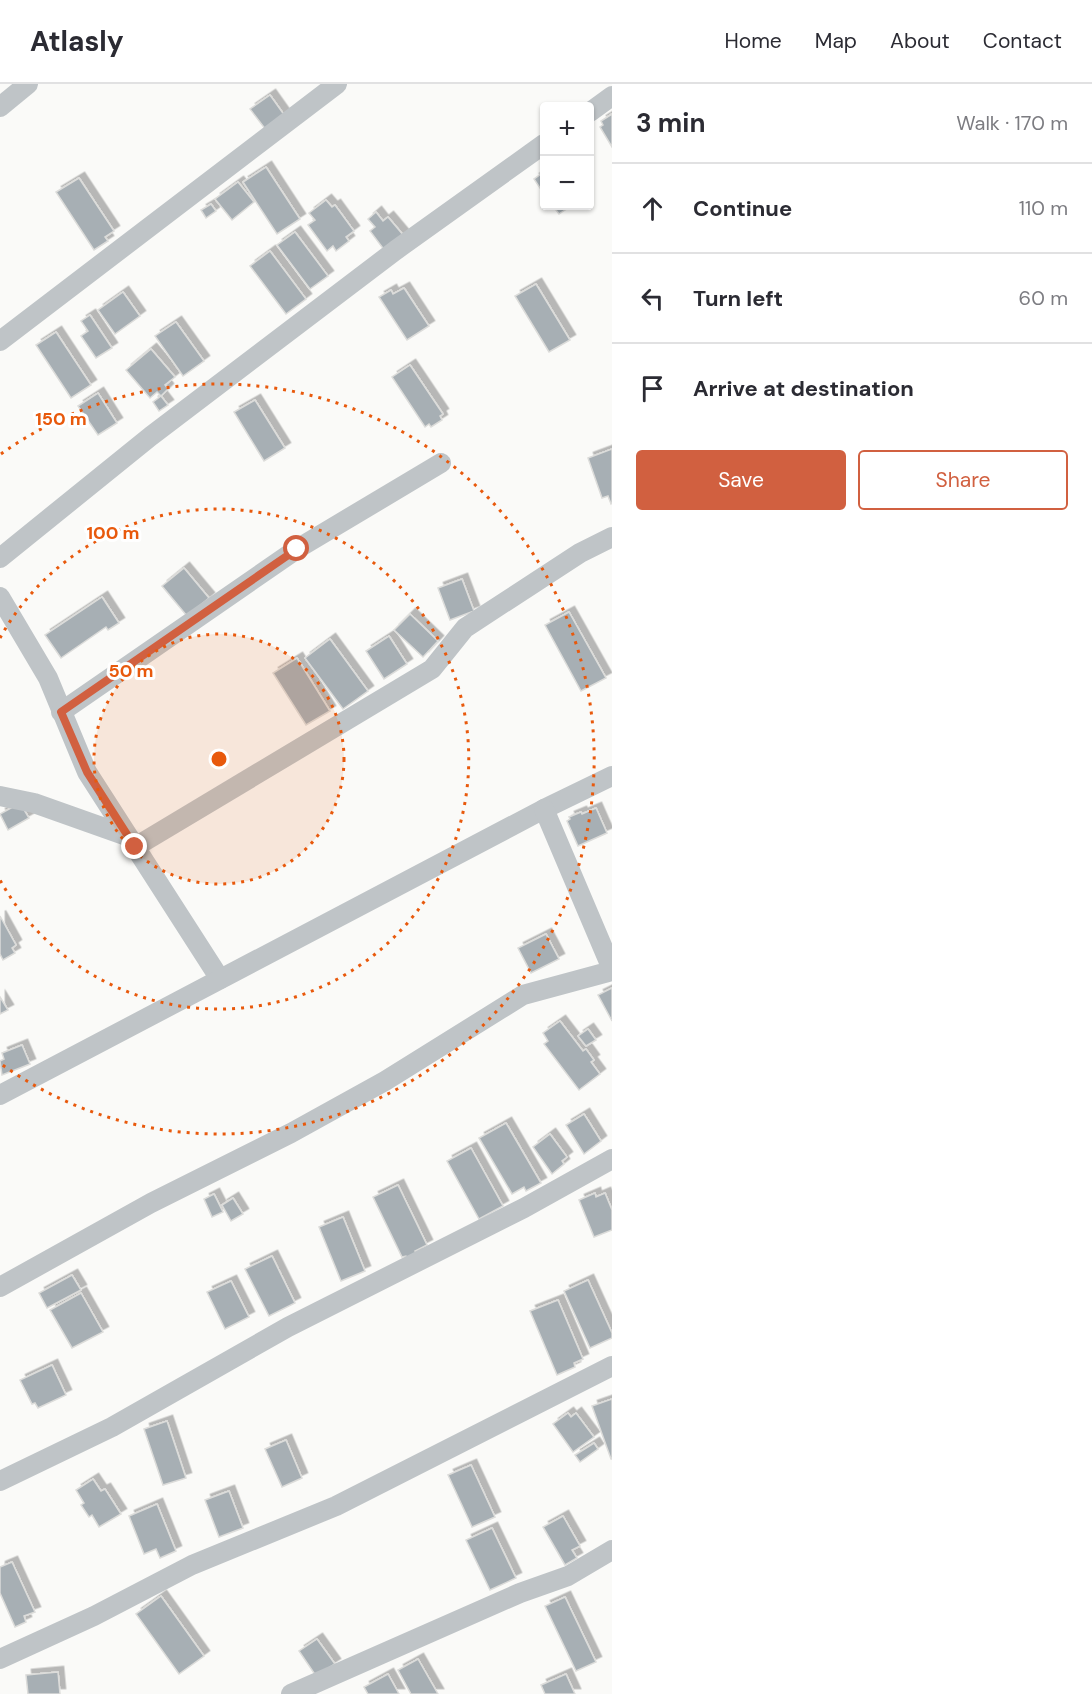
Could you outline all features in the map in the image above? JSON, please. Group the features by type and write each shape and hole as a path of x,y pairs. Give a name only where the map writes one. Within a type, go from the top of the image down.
{"street":[{"path":"0,107 28,84"},
{"path":"0,341 337,84"},
{"path":"594,109 612,96"},
{"path":"0,558 207,393 396,250 540,147"},
{"path":"61,712 297,549 441,463"},
{"path":"131,841 432,669 465,628 580,553 612,537"},
{"path":"0,597 48,678 87,772 220,979"},
{"path":"0,1095 544,809 612,776"},
{"path":"0,796 33,803 131,841"},
{"path":"0,1287 151,1203 291,1133 385,1081 466,1032 516,998 608,972 609,962 544,809"},
{"path":"0,1481 112,1427 288,1327 524,1208 612,1160"},
{"path":"0,1659 94,1616 192,1565 336,1506 612,1366"},
{"path":"291,1694 520,1593 568,1576 612,1550"}],"building":[{"path":"270,95 285,116 266,130 250,109"},
{"path":"612,114 612,147 600,127 603,125 601,121"},
{"path":"266,167 300,219 277,234 243,182"},
{"path":"540,175 540,188 534,179"},
{"path":"79,178 114,231 105,237 108,241 94,250 56,192"},
{"path":"238,182 254,202 232,220 215,199"},
{"path":"326,200 332,207 335,205 354,231 346,237 349,241 336,251 333,246 327,251 308,225 315,220 309,213"},
{"path":"211,204 216,211 206,218 201,210"},
{"path":"376,212 383,221 388,217 404,236 385,251 370,231 375,227 368,219"},
{"path":"295,232 328,276 310,289 277,245"},
{"path":"270,251 306,299 286,314 250,266"},
{"path":"536,284 570,340 549,352 515,296"},
{"path":"404,288 429,326 407,340 379,297 391,290 393,294"},
{"path":"123,292 140,316 115,334 98,310"},
{"path":"90,315 112,348 96,358 81,336 88,331 81,321"},
{"path":"176,322 204,361 183,376 155,336"},
{"path":"56,332 91,385 71,398 36,345"},
{"path":"151,349 175,377 165,385 168,389 161,396 157,392 150,398 126,370"},
{"path":"410,365 443,414 440,416 442,420 431,427 429,424 425,427 392,377"},
{"path":"98,393 117,423 98,435 78,406"},
{"path":"161,396 168,405 159,411 153,402"},
{"path":"255,400 285,448 264,461 234,412"},
{"path":"612,449 611,504 608,496 602,498 588,458"},
{"path":"184,568 209,598 187,616 162,586"},
{"path":"462,579 474,611 450,620 438,588"},
{"path":"102,597 119,623 108,630 106,627 61,658 45,635"},
{"path":"569,612 606,678 581,691 545,625"},
{"path":"410,614 438,641 423,657 394,630"},
{"path":"389,636 407,664 384,679 366,651"},
{"path":"330,639 368,691 343,709 305,658"},
{"path":"297,658 330,711 306,725 273,673"},
{"path":"20,803 29,818 8,830 0,814"},
{"path":"596,808 607,833 578,846 567,821 569,817"},
{"path":"0,916 16,945 12,948 15,953 3,960 0,954"},
{"path":"546,934 559,959 531,973 518,948"},
{"path":"612,988 612,1021 598,995"},
{"path":"0,997 8,1010 0,1014"},
{"path":"560,1021 583,1051 586,1049 594,1060 591,1062 600,1074 579,1090 544,1044 548,1041 543,1033"},
{"path":"588,1029 596,1040 586,1046 578,1036"},
{"path":"22,1045 30,1064 2,1075 0,1061 4,1059 2,1053"},
{"path":"584,1114 601,1141 584,1154 566,1125"},
{"path":"506,1123 541,1183 526,1191 524,1187 512,1194 479,1138"},
{"path":"550,1134 567,1157 562,1161 564,1164 552,1174 533,1147"},
{"path":"471,1148 503,1206 479,1219 447,1161"},
{"path":"398,1185 427,1245 415,1251 417,1255 408,1260 406,1256 402,1257 373,1197"},
{"path":"595,1193 596,1197 605,1193 612,1210 612,1230 594,1237 579,1200"},
{"path":"214,1194 223,1212 212,1217 204,1199"},
{"path":"233,1198 243,1214 231,1221 222,1205"},
{"path":"343,1217 365,1271 341,1281 319,1227"},
{"path":"272,1256 295,1303 269,1316 245,1269"},
{"path":"72,1275 81,1290 47,1308 39,1293"},
{"path":"588,1280 612,1333 612,1338 590,1348 564,1291"},
{"path":"231,1281 249,1317 225,1329 207,1292"},
{"path":"81,1293 103,1332 72,1348 50,1310"},
{"path":"558,1300 583,1359 574,1363 575,1367 557,1375 530,1311"},
{"path":"52,1365 66,1395 38,1408 35,1403 32,1404 20,1380"},
{"path":"612,1399 612,1459 611,1459 592,1406"},
{"path":"568,1413 571,1417 576,1413 594,1437 573,1452 553,1424"},
{"path":"167,1421 186,1478 163,1485 144,1429"},
{"path":"286,1440 302,1478 282,1487 265,1449"},
{"path":"594,1443 598,1449 580,1462 575,1455"},
{"path":"471,1465 495,1517 472,1527 448,1475"},
{"path":"93,1479 101,1491 105,1489 121,1514 99,1527 92,1515 89,1517 81,1505 84,1503 76,1490"},
{"path":"229,1491 243,1528 219,1537 205,1500"},
{"path":"157,1504 176,1551 160,1558 156,1549 144,1554 129,1516"},
{"path":"563,1516 580,1546 572,1550 577,1558 565,1565 543,1527"},
{"path":"492,1528 516,1578 490,1590 466,1540"},
{"path":"12,1562 35,1612 24,1616 26,1622 15,1627 0,1593 0,1567"},
{"path":"161,1596 204,1656 179,1674 136,1614"},
{"path":"565,1597 596,1662 576,1671 545,1606"},
{"path":"317,1639 335,1664 316,1676 299,1651"},
{"path":"418,1659 438,1694 411,1694 398,1670"},
{"path":"58,1672 60,1694 28,1694 26,1675"},
{"path":"388,1674 399,1694 368,1694 364,1687"},
{"path":"566,1674 575,1694 545,1694 541,1685"}],"route":[{"path":"135,847 87,772 61,712 297,549"}]}
